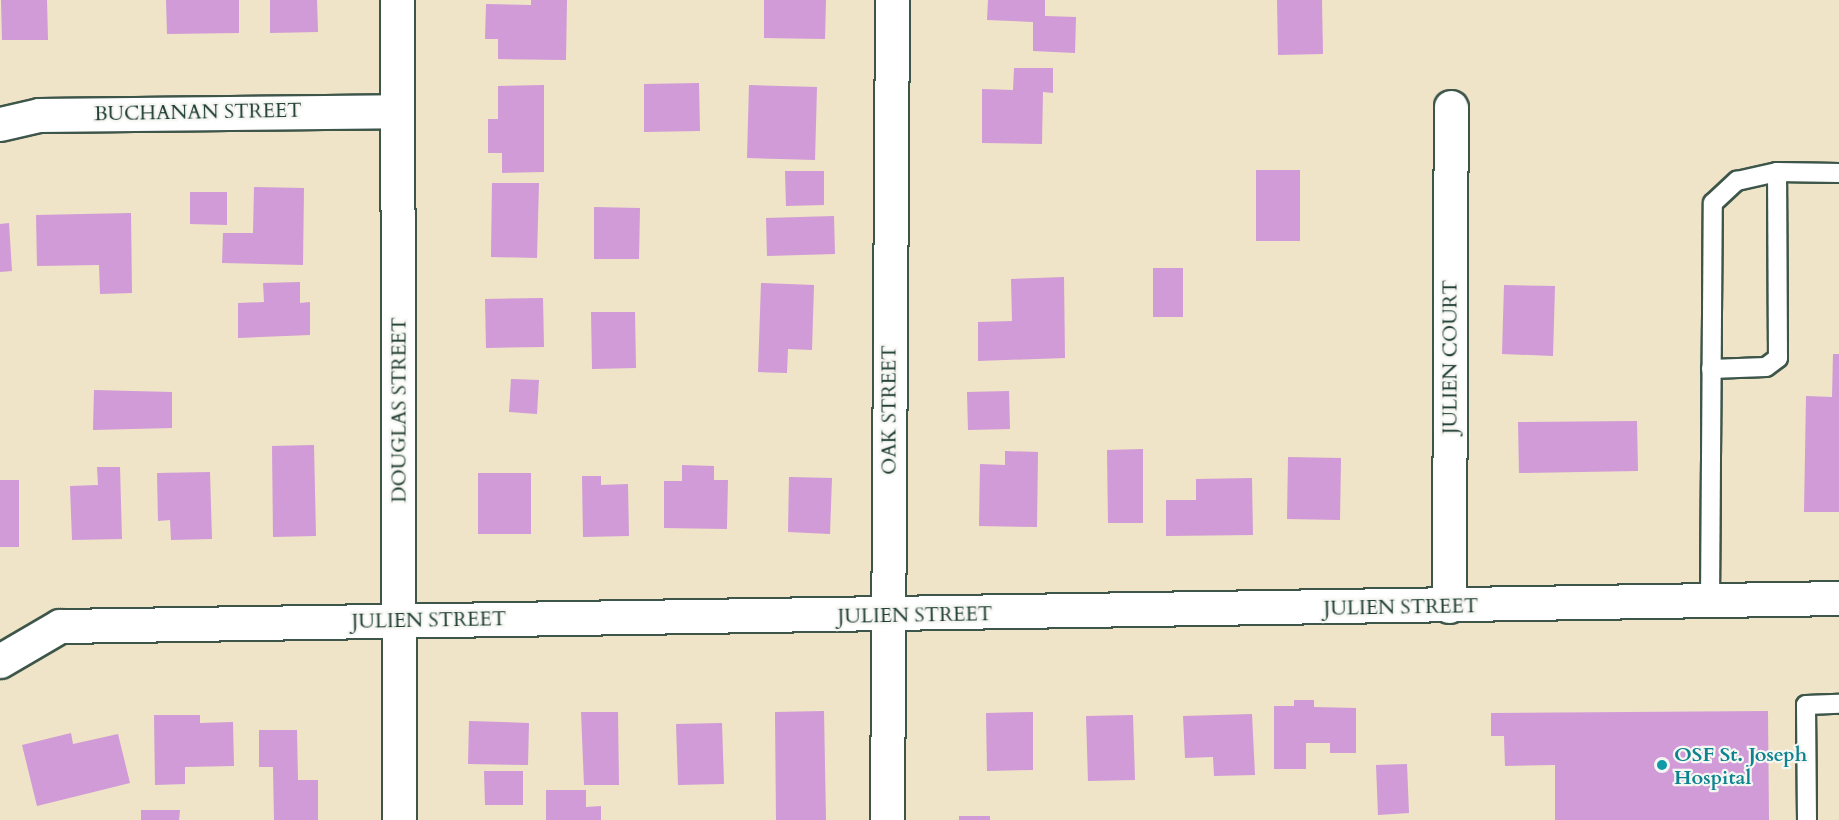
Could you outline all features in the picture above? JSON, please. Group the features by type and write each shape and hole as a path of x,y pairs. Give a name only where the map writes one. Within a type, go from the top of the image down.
{"street":[{"name":"DOUGLAS STREET","path":"397,0 399,820"},
{"name":"OAK STREET","path":"887,820 892,0"},
{"name":"JULIEN COURT","path":"1449,606 1451,107"},
{"name":"BUCHANAN STREET","path":"0,124 39,115 396,111"},
{"name":"JULIEN STREET","path":"0,661 60,626 399,620 887,616 1839,598"}],"lane":[{"path":"1711,369 1766,367 1778,358 1777,172"},
{"path":"1710,601 1713,203 1737,181 1777,172 1839,172"},
{"path":"1807,820 1806,705 1839,704"}],"building":[{"path":"1,0 47,0 48,40 2,40"},
{"path":"166,0 239,0 239,33 167,34"},
{"path":"270,0 317,0 318,32 270,33"},
{"path":"531,0 567,0 566,60 498,59 498,39 485,39 486,4 531,5"},
{"path":"764,0 826,0 825,39 764,38"},
{"path":"988,0 1045,0 1045,16 1076,17 1075,53 1033,51 1033,22 987,20"},
{"path":"1277,0 1322,0 1323,54 1278,55"},
{"path":"1014,68 1053,68 1053,93 1043,92 1042,144 982,143 982,89 1013,90"},
{"path":"699,83 700,131 644,132 644,84"},
{"path":"544,85 544,172 502,173 502,153 488,153 488,119 498,119 498,86"},
{"path":"749,85 817,87 815,160 747,158"},
{"path":"1256,170 1300,170 1300,241 1256,241"},
{"path":"785,171 824,171 824,205 786,206"},
{"path":"492,183 539,183 537,258 491,257"},
{"path":"254,187 304,188 303,265 222,263 223,233 253,233"},
{"path":"190,192 227,192 227,225 190,224"},
{"path":"594,207 640,208 639,259 594,259"},
{"path":"131,213 132,293 100,294 99,265 37,266 36,215"},
{"path":"834,216 835,254 767,256 766,218"},
{"path":"9,223 12,271 0,272 0,224"},
{"path":"1153,268 1183,268 1183,317 1153,317"},
{"path":"1064,277 1065,358 978,361 978,322 1012,321 1011,279"},
{"path":"300,282 300,303 310,302 310,335 238,338 238,303 264,302 263,283"},
{"path":"761,283 814,285 812,350 788,349 787,373 758,372"},
{"path":"1504,285 1555,286 1553,356 1502,354"},
{"path":"543,298 544,347 486,348 485,299"},
{"path":"591,312 635,312 636,368 592,369"},
{"path":"1833,354 1839,354 1839,512 1804,512 1806,396 1832,397"},
{"path":"511,379 539,380 537,414 509,412"},
{"path":"94,390 172,392 172,428 93,430"},
{"path":"1009,391 1010,429 968,430 967,392"},
{"path":"1637,421 1638,471 1519,473 1518,422"},
{"path":"314,445 316,536 273,537 272,446"},
{"path":"1143,449 1143,523 1108,523 1107,450"},
{"path":"1005,451 1038,452 1037,527 979,526 980,464 1005,465"},
{"path":"1288,457 1341,458 1340,520 1287,519"},
{"path":"682,465 714,466 714,480 728,480 727,529 664,528 664,481 682,481"},
{"path":"97,467 120,467 122,539 72,540 70,486 98,485"},
{"path":"210,472 212,539 171,540 170,520 158,521 157,473"},
{"path":"478,473 531,473 531,534 478,534"},
{"path":"582,476 601,476 601,485 628,484 629,536 583,537"},
{"path":"789,477 832,478 830,534 788,532"},
{"path":"1252,478 1253,535 1166,536 1166,500 1196,500 1196,479"},
{"path":"0,480 19,480 19,547 0,547"},
{"path":"1294,700 1314,700 1314,707 1356,708 1356,753 1330,753 1330,743 1306,743 1306,769 1274,769 1274,706 1294,706"},
{"path":"824,711 826,820 776,820 775,712"},
{"name":"OSF St. Joseph Hospital","path":"1768,711 1769,820 1555,820 1555,765 1505,766 1504,736 1491,736 1491,713"},
{"path":"581,712 618,712 619,785 584,785"},
{"path":"1033,712 1033,770 987,771 986,713"},
{"path":"1252,714 1255,775 1214,776 1213,757 1185,758 1183,716"},
{"path":"154,715 200,715 200,723 233,722 234,766 185,767 185,784 155,785"},
{"path":"1133,715 1135,780 1088,781 1086,716"},
{"path":"469,721 529,723 528,765 468,764"},
{"path":"722,723 724,784 678,785 676,724"},
{"path":"259,730 297,730 298,780 318,780 318,820 274,820 273,767 259,767"},
{"path":"71,733 73,744 118,734 130,783 37,806 22,745"},
{"path":"1407,764 1409,813 1378,815 1376,765"},
{"path":"484,771 523,771 523,805 485,805"},
{"path":"546,790 586,790 586,807 601,806 601,820 546,820"},
{"path":"141,810 180,810 179,820 141,820"},
{"path":"959,816 990,816 990,820 959,820"}],"place":[{"name":"OSF St. Joseph Hospital","path":"1662,765"}]}
